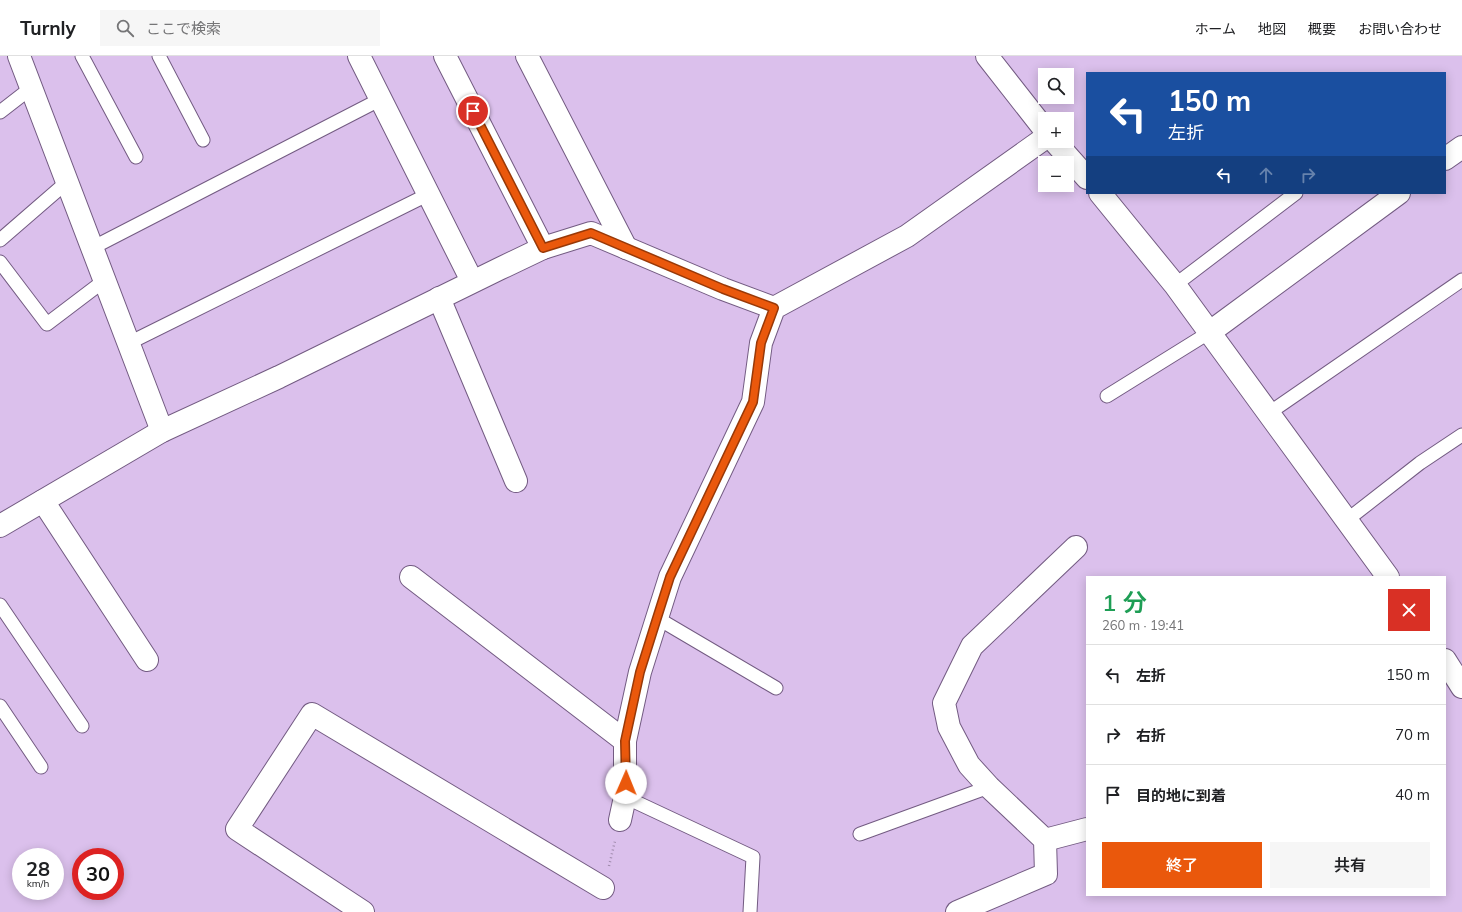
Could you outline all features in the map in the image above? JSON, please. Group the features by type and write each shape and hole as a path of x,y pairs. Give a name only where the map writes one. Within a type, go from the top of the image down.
{"street":[{"path":"19,56 162,431"},
{"path":"359,56 382,99 472,281"},
{"path":"445,56 543,248"},
{"path":"527,56 626,248"},
{"path":"989,57 1038,121"},
{"path":"620,820 625,797 625,741 640,672 670,577 753,402 761,343 774,308 907,236 1038,143"},
{"path":"1446,158 1462,147"},
{"path":"1060,148 1086,177"},
{"path":"1101,194 1176,285 1387,576"},
{"path":"1210,332 1398,194"},
{"path":"0,526 162,431 279,377 472,281 543,248 591,233 723,289 774,308"},
{"path":"439,298 516,481"},
{"path":"44,500 147,660"},
{"path":"957,912 1046,874 1045,840 989,787 969,765 949,727 944,703 972,646 1076,547"},
{"path":"411,577 625,741"},
{"path":"1446,662 1462,687"},
{"path":"363,912 237,829 312,714 603,888"},
{"path":"1045,840 1086,829"}],"lane":[{"path":"82,56 136,157"},
{"path":"159,56 203,140"},
{"path":"0,112 31,88"},
{"path":"92,248 382,99"},
{"path":"0,240 67,182"},
{"path":"129,343 429,194"},
{"path":"1176,285 1295,194"},
{"path":"0,262 47,324 105,280"},
{"path":"1269,413 1462,280"},
{"path":"1107,396 1210,332"},
{"path":"1347,520 1420,462 1462,435"},
{"path":"0,605 82,726"},
{"path":"657,618 776,688"},
{"path":"0,706 41,767"},
{"path":"860,834 989,787"},
{"path":"625,797 753,857 750,912"}],"route":[{"path":"473,111 543,248 591,233 723,289 774,308 761,343 753,402 670,577 640,672 625,741 626,783"}]}
